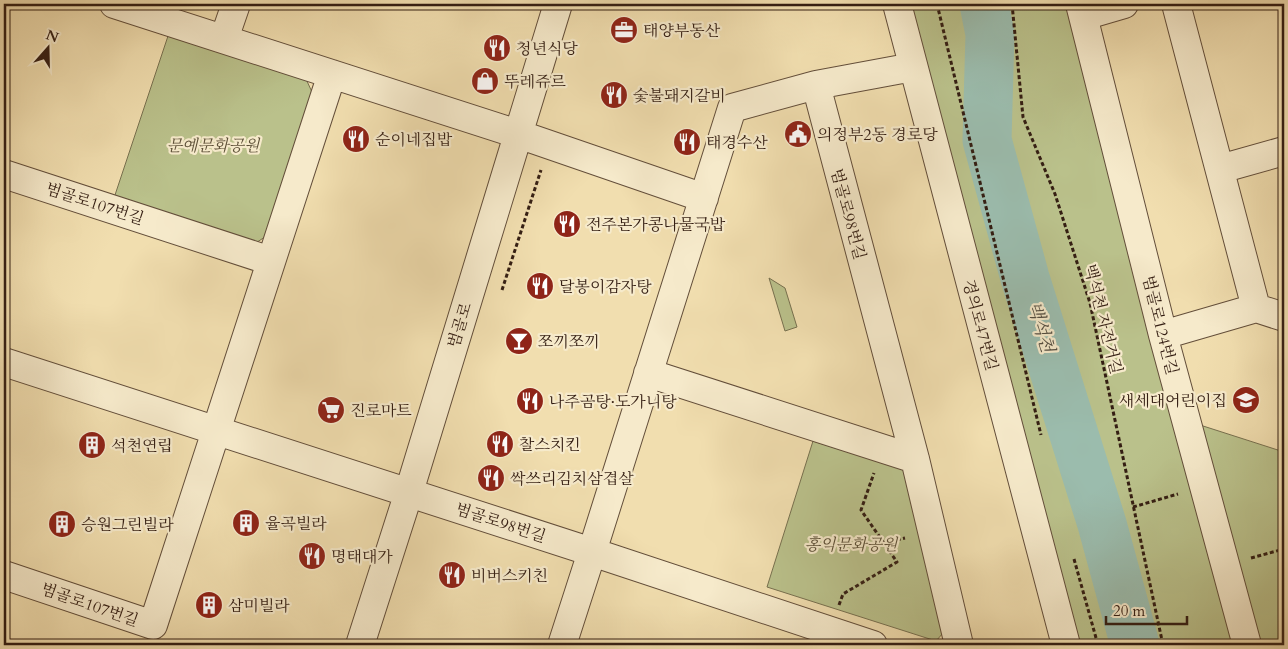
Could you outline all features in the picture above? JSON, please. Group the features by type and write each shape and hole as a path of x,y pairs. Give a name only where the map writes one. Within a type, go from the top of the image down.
{"street":[{"path":"114,4 518,134 704,198"},
{"path":"224,39 236,4"},
{"name":"범골로","path":"360,645 410,492 558,4"},
{"name":"경의로47번길","path":"897,4 1066,645"},
{"path":"1082,10 1124,4"},
{"path":"1176,4 1256,308"},
{"name":"범골로124번길","path":"1082,10 1163,335 1247,645"},
{"path":"562,645 732,108 816,85 913,67"},
{"name":"범골로107번길","path":"4,575 153,625 332,74"},
{"name":"범골로98번길","path":"816,85 915,459 959,645"},
{"path":"1220,169 1284,151"},
{"name":"범골로107번길","path":"4,174 272,261"},
{"path":"1163,335 1256,308 1284,317"},
{"path":"4,362 410,492"},
{"path":"648,374 915,459"},
{"name":"범골로98번길","path":"410,492 873,645"}],"path":[{"path":"937,4 1043,442"},
{"name":"백석천 자전거길","path":"1012,4 1023,117 1055,194 1090,303 1163,645"},
{"path":"831,631 843,594 897,562 861,510 882,449"},
{"path":"1225,566 1284,548"},
{"path":"1073,554 1098,645"}],"green space":[{"path":"909,4 1072,4 1239,645 1080,645"},
{"name":"문예문화공원","path":"169,33 306,79 312,92 265,237 254,244 114,198"},
{"path":"769,278 785,288 797,327 785,331"},
{"path":"1200,425 1284,452 1284,645 1259,645"},
{"name":"홍익문화공원","path":"813,441 903,469 943,633 936,641 767,587"}],"waterway":[{"name":"백석천","path":"984,4 990,34 987,140 1025,278 1102,524 1135,645"}],"place":[{"name":"태양부동산","path":"624,30"},
{"name":"청년식당","path":"497,48"},
{"name":"뚜레쥬르","path":"485,81"},
{"name":"숯불돼지갈비","path":"614,95"},
{"name":"의정부2동 경로당","path":"798,134"},
{"name":"순이네집밥","path":"356,139"},
{"name":"태경수산","path":"687,142"},
{"name":"전주본가콩나물국밥","path":"567,224"},
{"name":"달봉이감자탕","path":"540,286"},
{"name":"쪼끼쪼끼","path":"519,341"},
{"name":"새세대어린이집","path":"1246,400"},
{"name":"나주곰탕·도가니탕","path":"530,401"},
{"name":"진로마트","path":"331,410"},
{"name":"찰스치킨","path":"500,444"},
{"name":"석천연립","path":"92,445"},
{"name":"싹쓰리김치삼겹살","path":"491,478"},
{"name":"율곡빌라","path":"246,523"},
{"name":"승원그린빌라","path":"62,524"},
{"name":"명태대가","path":"312,556"},
{"name":"비버스키친","path":"452,575"},
{"name":"삼미빌라","path":"209,605"}]}
